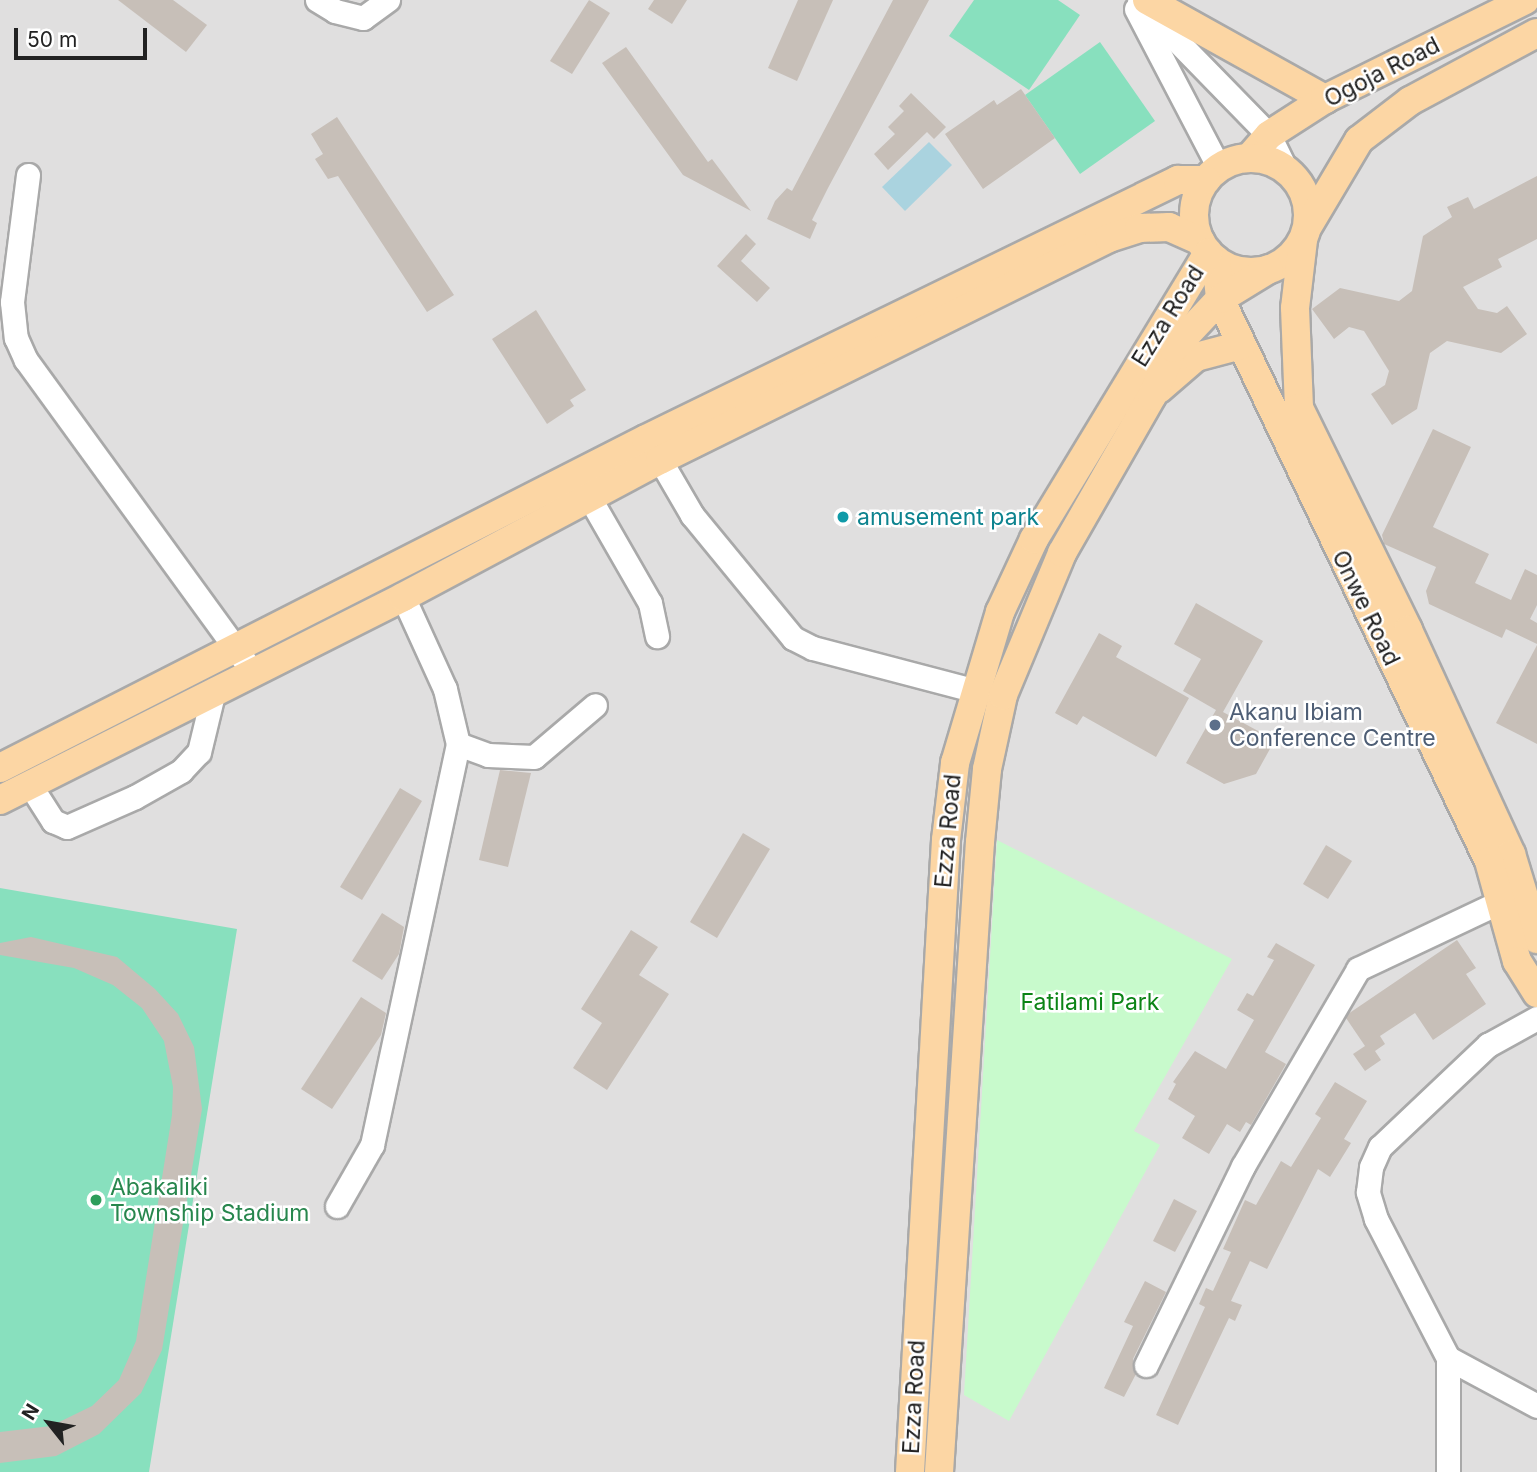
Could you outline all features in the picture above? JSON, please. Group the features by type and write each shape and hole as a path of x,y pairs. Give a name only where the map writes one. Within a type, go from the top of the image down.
{"main road":[{"path":"1147,0 1325,99"},
{"name":"Ogoja Road","path":"1249,158 1269,135 1325,99 1525,0"},
{"name":"Ogoja Road","path":"1305,234 1333,177 1359,141 1410,101 1537,33"},
{"path":"0,800 30,785 214,690 246,661 646,439 1167,185 1178,180 1213,174 1249,158 1285,169 1307,202 1305,234 1286,261 1269,270 1232,270 1208,251 1169,227 1139,228 1109,237 660,460 403,597 246,661 4,761 30,785"},
{"path":"1208,251 1194,210 1213,174"},
{"name":"Onwe Road","path":"1305,234 1295,308 1299,408 1409,630 1511,854 1537,939"},
{"name":"Onwe Road","path":"1208,251 1220,299 1241,345 1489,861 1517,961 1537,993"},
{"name":"Ezza Road","path":"909,1472 946,840 955,763 973,690 1000,612 1034,539 1208,251"},
{"name":"Ezza Road","path":"939,1472 979,842 987,769 1003,695 1062,554 1152,396 1174,348 1220,299 1269,270"},
{"path":"1152,396 1196,357 1241,345"},
{"path":"1383,642 1409,630"},
{"path":"946,840 979,842"}],"street":[{"path":"317,0 335,11 363,18 388,0"},
{"path":"1131,0 1213,174"},
{"path":"1137,0 1269,135 1285,169"},
{"path":"29,175 12,302 16,338 26,360 246,661"},
{"path":"660,460 692,515 793,638 813,648 973,690"},
{"path":"589,497 650,603 657,636"},
{"path":"337,1206 372,1145 458,744 445,690 403,597"},
{"path":"30,785 53,821 67,827 135,797 181,771 199,752 214,690"},
{"path":"458,744 488,755 534,757 595,705"},
{"path":"1146,1365 1243,1166 1358,969 1500,902"},
{"path":"1448,1472 1448,1358 1376,1219 1368,1192 1371,1167 1380,1147 1488,1045 1537,1018"},
{"path":"1448,1358 1537,1406"}],"shaded area":[{"path":"0,0 1537,0 1537,1472 0,1472"}],"green space":[{"path":"974,0 1058,0 1080,15 1029,90 949,36"},
{"path":"1100,42 1155,121 1080,174 1025,95"},
{"name":"Fatilami Park","path":"997,840 1232,959 1134,1131 1160,1145 1009,1421 964,1395"},
{"name":"Abakaliki Township Stadium","path":"0,888 237,929 149,1472 0,1472"}],"water":[{"path":"929,142 952,165 905,211 882,187"}],"building":[{"path":"118,0 173,0 207,25 186,52"},
{"path":"589,0 610,13 572,74 550,61"},
{"path":"654,0 687,0 672,24 648,9"},
{"path":"798,0 833,0 797,81 768,68"},
{"path":"893,0 929,0 812,220 817,223 810,239 767,219 775,201 787,188 792,191"},
{"path":"626,47 708,162 712,159 751,211 683,175 602,63"},
{"path":"1021,89 1055,138 983,189 945,134 994,100 997,105"},
{"path":"911,93 946,127 934,139 927,132 888,170 874,154 895,134 888,127 904,111 899,106"},
{"path":"337,117 454,295 427,312 338,176 328,179 315,159 323,154 311,134"},
{"path":"1537,176 1537,239 1498,259 1502,267 1463,287 1478,309 1497,313 1507,306 1527,334 1501,353 1447,341 1430,353 1417,409 1392,425 1371,394 1385,385 1389,371 1364,331 1349,327 1334,339 1312,309 1340,288 1399,301 1412,291 1423,236 1452,217 1447,207 1468,197 1474,209"},
{"path":"746,234 756,244 741,261 770,288 757,302 717,266"},
{"path":"536,310 586,390 570,400 574,406 547,424 492,339"},
{"path":"1433,429 1471,447 1433,527 1489,554 1475,583 1511,600 1525,569 1537,575 1537,605 1530,619 1537,623 1537,644 1506,629 1502,638 1429,604 1426,591 1436,567 1384,544 1382,535"},
{"path":"1196,603 1263,641 1223,712 1275,740 1256,774 1224,784 1186,763 1216,710 1183,691 1201,659 1174,644"},
{"path":"1099,633 1122,646 1116,657 1189,698 1156,757 1083,716 1077,725 1055,713"},
{"path":"1537,645 1537,744 1496,723"},
{"path":"500,770 531,773 508,867 479,860"},
{"path":"400,788 422,801 362,900 340,887"},
{"path":"743,833 770,849 717,938 690,922"},
{"path":"1326,845 1352,861 1328,899 1303,884"},
{"path":"382,913 404,927 399,954 382,980 352,961"},
{"path":"631,930 658,947 639,975 669,994 607,1090 573,1068 602,1023 581,1009"},
{"path":"31,937 117,957 155,989 178,1014 194,1047 202,1109 162,1350 141,1393 99,1434 56,1456 0,1463 0,1432 51,1426 92,1406 119,1380 136,1341 172,1115 173,1087 164,1041 142,1008 113,985 74,968 0,955 0,943"},
{"path":"1457,940 1476,968 1466,974 1486,1004 1433,1040 1415,1013 1380,1036 1385,1044 1375,1051 1381,1060 1365,1071 1353,1054 1365,1046 1346,1018 1348,1014"},
{"path":"1276,943 1315,965 1265,1052 1286,1064 1251,1125 1246,1122 1240,1132 1227,1124 1209,1154 1182,1138 1195,1116 1168,1099 1176,1084 1173,1082 1195,1051 1226,1069 1254,1020 1237,1010 1247,993 1253,996 1274,960 1267,957"},
{"path":"361,997 386,1013 381,1035 332,1109 301,1089"},
{"path":"1335,1082 1367,1101 1344,1139 1351,1143 1330,1177 1318,1169 1267,1269 1250,1261 1231,1301 1242,1305 1235,1321 1229,1318 1178,1425 1156,1415 1205,1307 1199,1304 1206,1288 1213,1291 1231,1252 1223,1249 1245,1200 1256,1205 1281,1161 1291,1167 1321,1118 1315,1114"},
{"path":"1174,1199 1197,1211 1175,1252 1153,1241"},
{"path":"1145,1281 1166,1292 1133,1359 1136,1374 1124,1397 1104,1388 1133,1326 1124,1322"}],"place":[{"name":"amusement park","path":"843,517"},
{"name":"Akanu Ibiam Conference Centre","path":"1215,725"},
{"name":"Abakaliki Township Stadium","path":"96,1200"}]}
